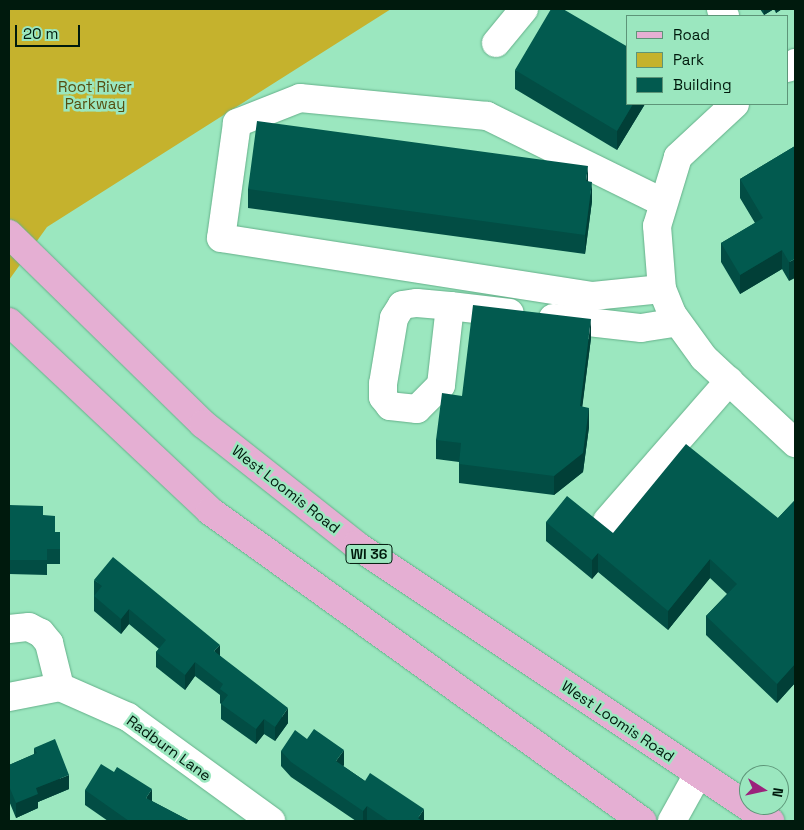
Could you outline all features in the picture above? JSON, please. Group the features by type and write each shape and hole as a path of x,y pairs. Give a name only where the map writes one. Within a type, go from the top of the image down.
{"main road":[{"name":"West Loomis Road","path":"9,234 203,424 356,545 770,821"},
{"path":"9,322 210,511 642,821"}],"street":[{"path":"496,43 524,9"},
{"path":"662,202 488,116 300,98 237,122 221,238 593,296 662,289"},
{"path":"726,105 678,157 662,202 656,226 662,289 678,322 730,381 795,443"},
{"path":"450,306 641,328 678,322"},
{"path":"607,521 730,381"},
{"path":"9,629 29,627 41,633 49,643 60,687 9,698"},
{"name":"Radburn Lane","path":"60,687 128,717 271,821"},
{"path":"672,821 698,774"}],"green space":[{"name":"Root River Parkway","path":"9,9 391,9 47,227 9,280"}],"building":[{"path":"551,9 563,9 626,46 626,105 632,105 617,131 515,70"},
{"path":"257,121 588,166 586,181 592,182 585,235 248,189"},
{"path":"795,146 795,259 789,262 782,250 740,275 721,243 763,218 740,179"},
{"path":"473,305 591,319 580,406 589,408 583,453 554,476 459,464 461,443 436,440 442,393 462,396"},
{"path":"686,444 778,518 795,500 795,664 777,684 706,616 737,584 710,559 668,611 598,553 592,560 546,522 567,496 613,533"},
{"path":"9,505 43,506 43,515 55,516 55,532 60,532 60,549 47,549 47,560 9,560"},
{"path":"113,557 220,645 214,651 288,708 275,727 264,719 256,729 221,704 228,695 220,689 223,684 195,662 185,675 156,652 166,640 129,609 121,619 94,596 102,586 94,580"},
{"path":"314,729 344,750 336,761 365,781 370,773 424,809 418,818 422,821 389,821 367,806 363,811 291,762 281,751 295,730 307,739"},
{"path":"55,739 69,775 36,788 38,794 16,803 9,786 9,765 37,753 34,748"},
{"path":"101,764 114,772 117,767 152,789 146,798 190,821 129,821 85,790"}]}
